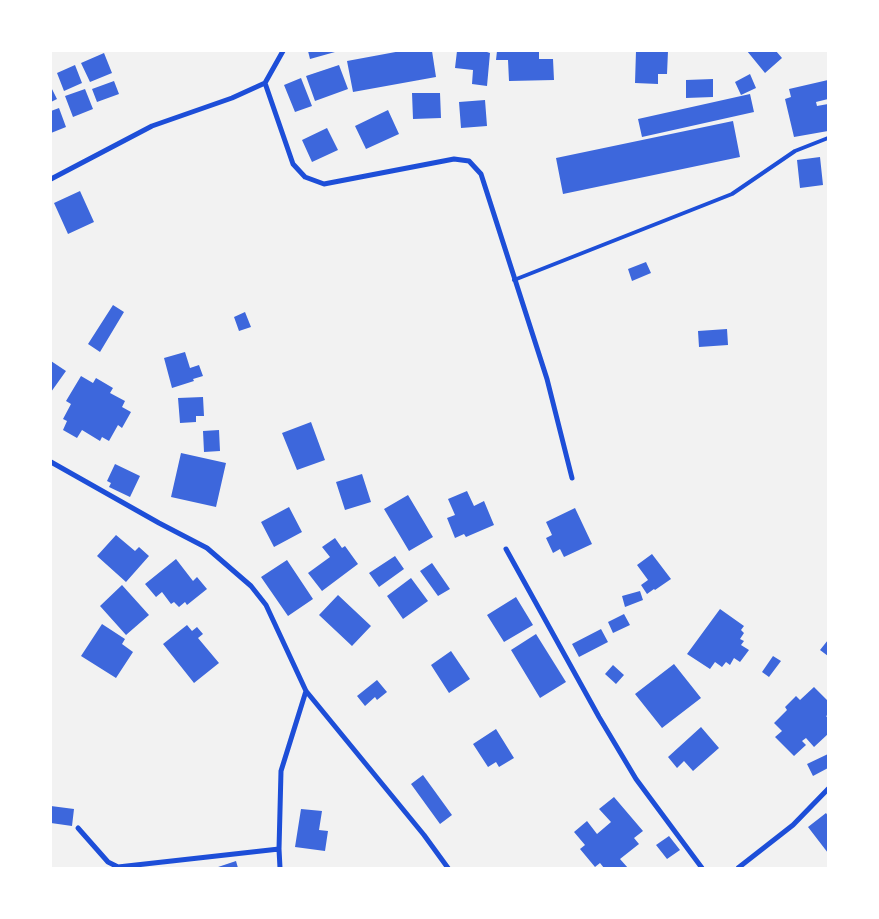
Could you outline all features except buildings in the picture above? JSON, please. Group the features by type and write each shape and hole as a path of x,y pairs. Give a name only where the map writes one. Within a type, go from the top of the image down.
{"street":[{"path":"51,179 152,126 232,98 265,83 284,51"},
{"path":"265,83 294,164 305,177 324,184 454,159 469,161 481,174 514,280 548,379 572,478"},
{"path":"51,462 158,523 207,548 251,586 266,605 306,691 424,835 448,868"},
{"path":"506,549 598,717 636,779 702,868"},
{"path":"280,868 281,771 306,691"},
{"path":"738,868 793,825 828,789"},
{"path":"78,828 108,862 118,867 279,849"}],"lane":[{"path":"514,280 732,194 795,151 828,138"}]}
